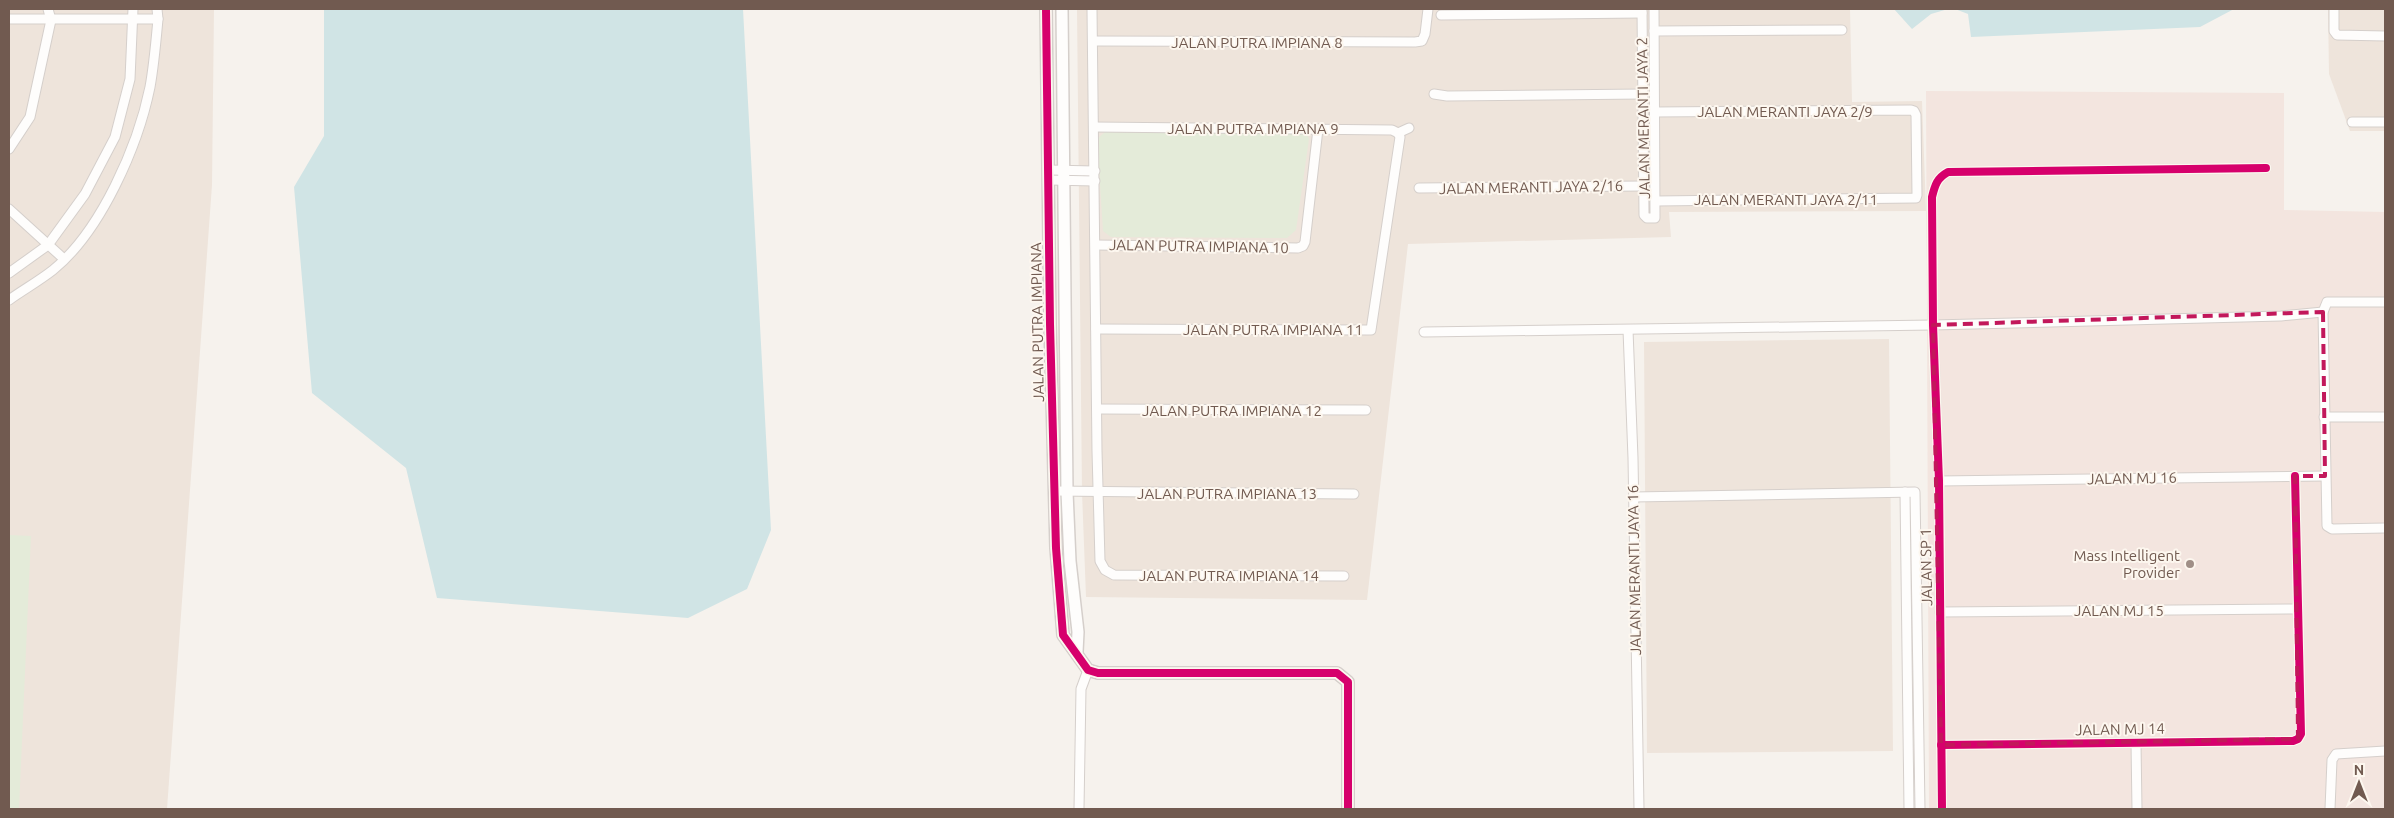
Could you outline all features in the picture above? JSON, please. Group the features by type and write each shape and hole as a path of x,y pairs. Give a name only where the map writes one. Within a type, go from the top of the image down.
{"street":[{"path":"9,149 30,117 51,20 48,9"},
{"path":"9,273 48,245 84,194 115,138 130,78 133,9"},
{"path":"9,300 53,270 76,248 106,202 131,152 150,87 158,19 157,9"},
{"name":"JALAN PUTRA IMPIANA","path":"1046,9 1056,548 1064,635 1077,652"},
{"name":"JALAN PUTRA IMPIANA","path":"1062,9 1067,492 1070,562 1078,632 1077,652"},
{"path":"1092,9 1099,493"},
{"name":"JALAN PUTRA IMPIANA 8","path":"1093,41 1422,41 1428,9"},
{"name":"JALAN MERANTI JAYA 2","path":"1642,11 1644,216 1655,218 1657,216 1654,9"},
{"path":"2334,9 2334,31 2337,36 2385,36"},
{"path":"1440,15 1642,11"},
{"path":"9,19 158,19"},
{"path":"1654,31 1842,30"},
{"path":"1434,94 1447,96 1643,94"},
{"name":"JALAN MERANTI JAYA 2/9","path":"1655,112 1914,111 1916,115 1916,198"},
{"path":"2352,122 2385,122"},
{"name":"JALAN PUTRA IMPIANA 9","path":"1094,127 1318,128 1392,130 1398,133"},
{"name":"JALAN PUTRA IMPIANA 10","path":"1096,245 1303,246 1318,128"},
{"path":"1398,133 1409,128"},
{"name":"JALAN PUTRA IMPIANA 11","path":"1096,329 1372,330 1398,147 1398,133"},
{"name":"JALAN SP 1","path":"1942,809 1939,481 1933,325 1932,197 1940,176 1948,172 2266,168"},
{"path":"1049,175 1095,171"},
{"path":"1064,175 1095,181"},
{"name":"JALAN MERANTI JAYA 2/16","path":"1419,188 1644,186"},
{"name":"JALAN MERANTI JAYA 2/11","path":"1656,200 1916,198"},
{"path":"9,209 64,259"},
{"path":"2385,302 2328,302 2323,312 2327,526 2332,529 2385,528"},
{"path":"1424,332 1933,325 2281,316 2323,312"},
{"name":"JALAN MERANTI JAYA 16","path":"1628,330 1639,809"},
{"name":"JALAN PUTRA IMPIANA 12","path":"1097,409 1366,410"},
{"path":"2324,417 2385,417"},
{"path":"2296,476 2298,609"},
{"name":"JALAN MJ 16","path":"1939,481 2325,476"},
{"name":"JALAN PUTRA IMPIANA 13","path":"1055,491 1099,493 1354,494"},
{"path":"1905,492 1909,809"},
{"path":"1633,497 1916,492 1920,809"},
{"name":"JALAN PUTRA IMPIANA 14","path":"1099,493 1100,561 1105,570 1114,575 1344,576"},
{"name":"JALAN MJ 15","path":"1940,612 2298,609"},
{"name":"JALAN MJ 14","path":"1941,745 2294,742 2300,734 2298,609"},
{"path":"1077,652 1088,670 1098,673 1337,673 1348,682 1348,809"},
{"path":"1079,809 1081,689 1088,670"},
{"path":"2136,742 2137,809"},
{"path":"2330,809 2332,760 2336,754 2385,751"}],"highlighted area":[{"path":"2323,312 2325,476 2295,476 2298,739 1941,745 1933,325"}],"shaded area":[{"path":"9,9 214,9 212,185 167,809 9,809"},
{"path":"324,9 743,9 771,530 747,589 688,618 437,598 406,468 312,393 294,187 324,136"},
{"path":"1077,9 1850,9 1852,102 1922,101 1926,211 1669,212 1671,237 1408,244 1367,600 1086,597 1082,492"},
{"path":"1894,9 1948,9 1931,14 1912,29"},
{"path":"1955,9 2234,9 2200,27 1971,37 1968,14"},
{"path":"2328,9 2385,9 2385,131 2350,131 2329,74"},
{"path":"1926,91 2284,93 2284,210 2385,212 2385,809 1929,809"},
{"path":"1889,339 1893,751 1647,753 1644,342"}],"green space":[{"path":"1105,132 1306,133 1309,139 1296,230 1287,238 1111,237 1103,231 1097,139"},
{"path":"9,535 31,536 19,809 9,809"}],"cycle path":[{"path":"1046,9 1050,324 1056,548 1063,635 1088,670 1098,673 1337,673 1348,682 1348,809"},
{"path":"1942,809 1939,481 1933,325 1932,197 1937,182 1948,172 2266,168"},
{"path":"1941,745 2293,741 2298,739 2301,734 2295,476"}],"place":[{"name":"Mass Intelligent Provider","path":"2190,564"}]}
